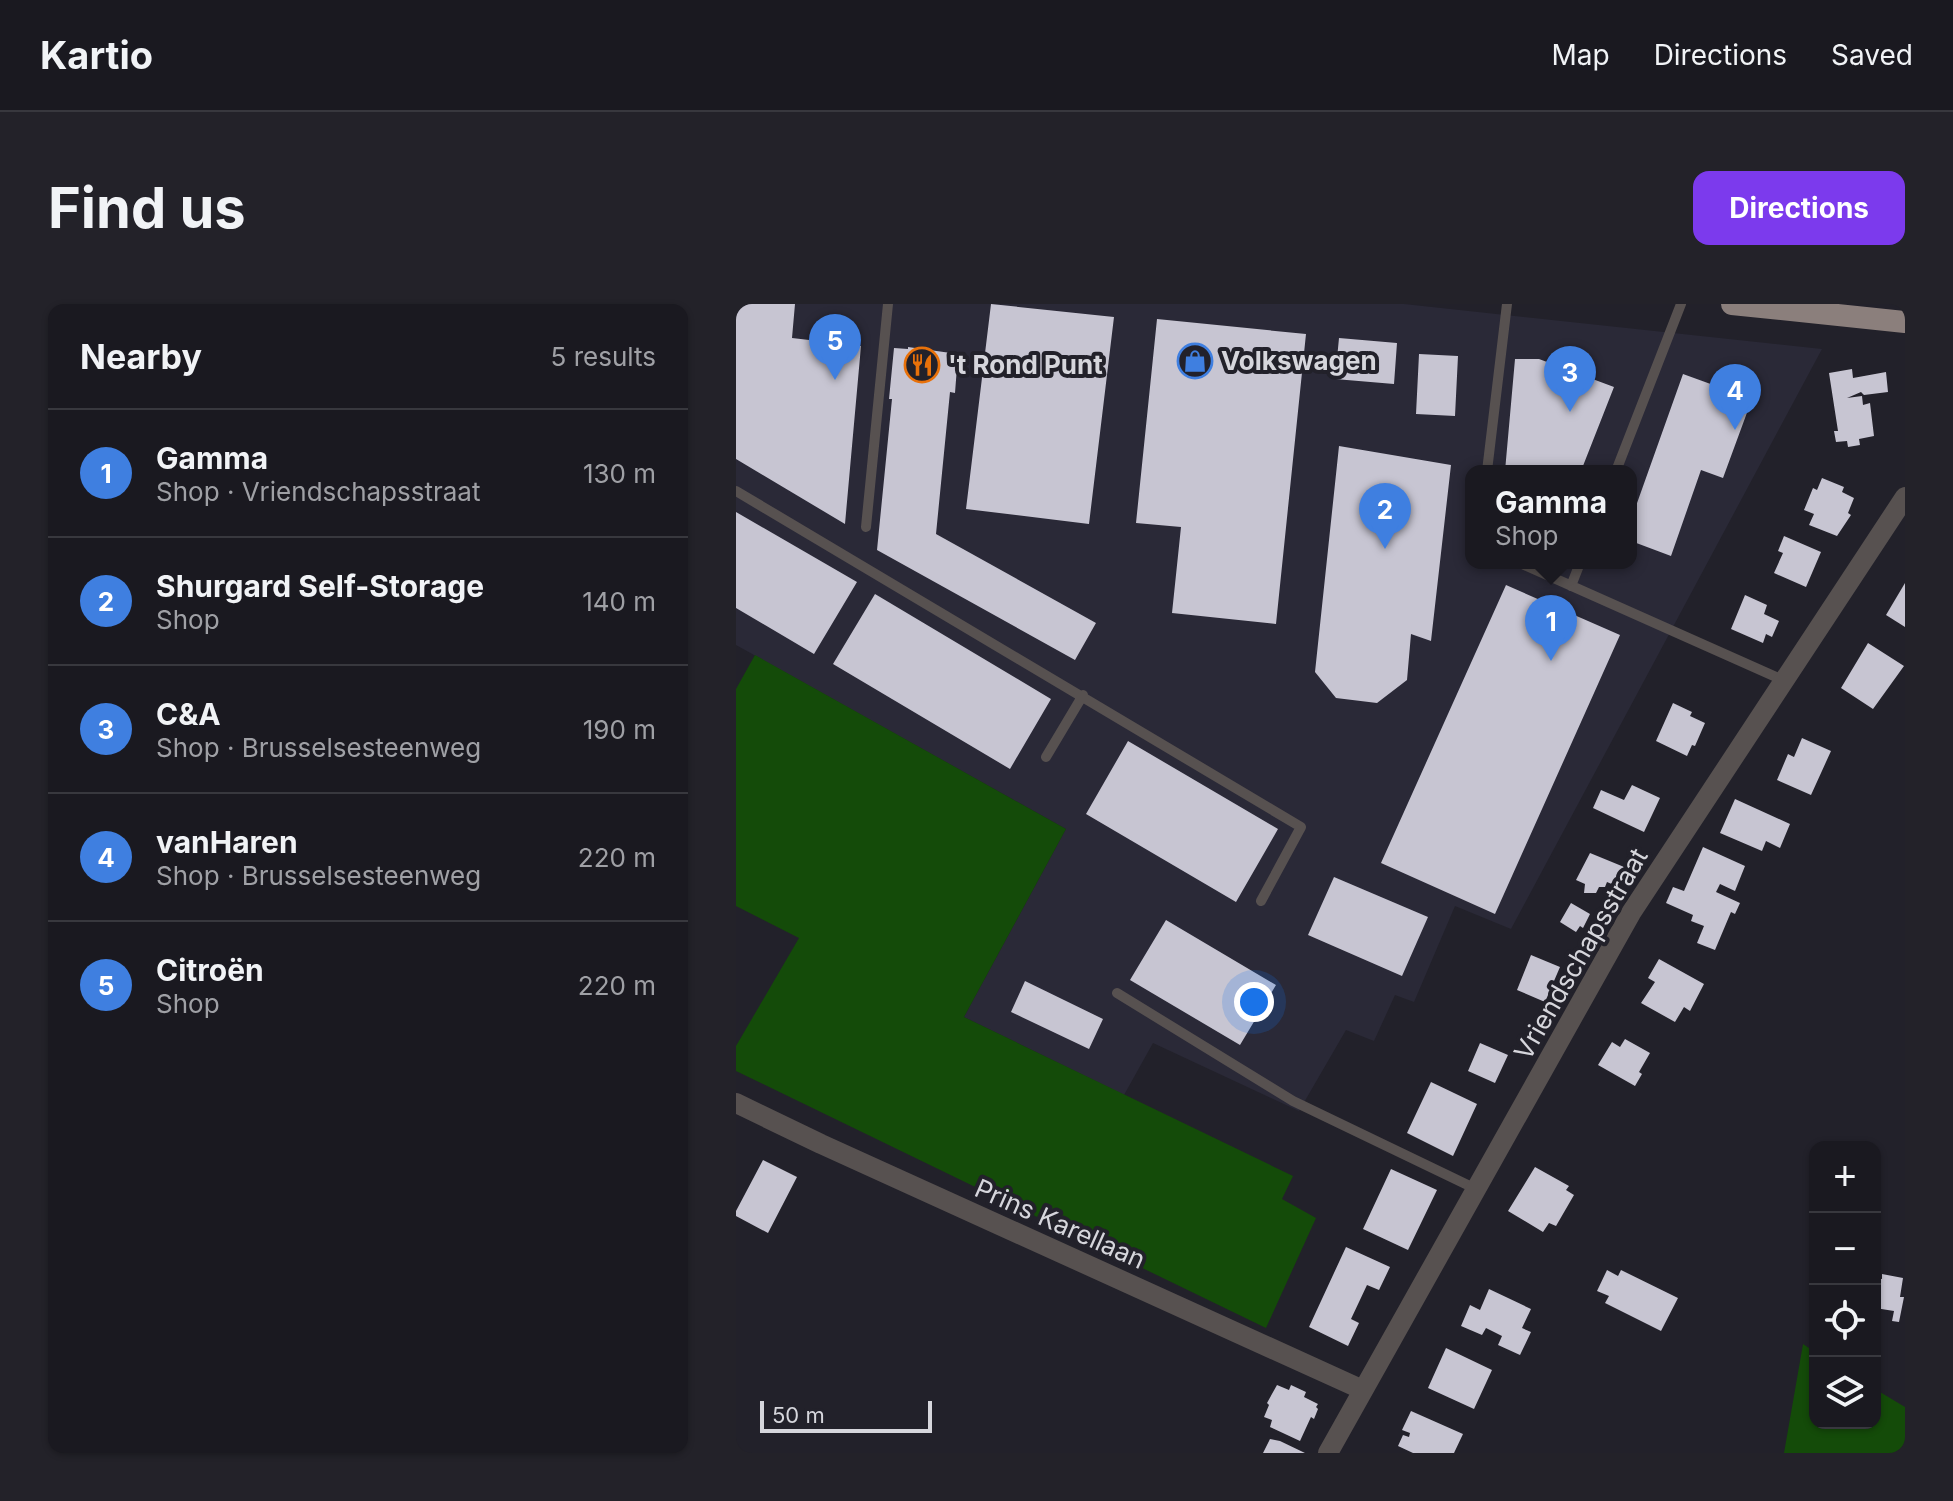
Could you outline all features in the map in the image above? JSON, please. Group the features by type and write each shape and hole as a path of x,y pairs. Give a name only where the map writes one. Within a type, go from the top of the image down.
{"main road":[{"path":"1732,304 1905,322"}],"street":[{"name":"Vriendschapsstraat","path":"1328,1453 1631,913 1905,497"},
{"name":"Prins Karellaan","path":"736,1103 1363,1390"}],"lane":[{"path":"866,527 888,304"},
{"path":"1488,465 1507,304"},
{"path":"1618,465 1681,304"},
{"path":"736,491 1301,827 1261,901"},
{"path":"1533,569 1785,681"},
{"path":"1571,586 1578,569"},
{"path":"1046,757 1083,695"},
{"path":"1117,993 1293,1101 1476,1189"}],"shaded area":[{"path":"736,304 1404,304 1822,349 1511,929 1455,906 1414,1002 1395,995 1374,1041 1346,1030 1299,1111 1153,1043 1124,1095 964,1017 1066,829 736,645"}],"green space":[{"path":"755,655 1066,829 964,1017 1293,1176 1282,1199 1316,1218 1266,1328 736,1071 736,1046 799,938 736,906 736,689"},
{"path":"1803,1344 1809,1348 1809,1429 1881,1429 1881,1393 1905,1407 1905,1453 1784,1453"}],"building":[{"path":"736,304 795,304 792,338 861,346 845,524 736,459"},
{"path":"991,304 1114,317 1089,524 966,509"},
{"path":"1157,319 1306,334 1276,624 1172,613 1181,527 1136,523"},
{"path":"1339,338 1397,343 1394,384 1335,379"},
{"path":"894,348 958,354 955,393 950,392 936,534 1096,623 1075,660 877,550"},
{"path":"1419,354 1458,356 1455,416 1416,414"},
{"path":"1515,359 1539,359 1614,387 1583,465 1506,465"},
{"path":"1852,369 1853,378 1886,372 1888,392 1864,395 1861,392 1847,398 1862,396 1863,405 1870,403 1874,436 1859,439 1860,445 1848,447 1847,441 1836,442 1834,431 1838,431 1829,373"},
{"path":"1683,374 1752,399 1723,478 1701,470 1671,556 1637,543 1637,503"},
{"path":"1339,446 1451,465 1431,641 1411,634 1407,680 1377,703 1336,698 1315,672"},
{"path":"1822,478 1844,487 1842,492 1854,498 1848,513 1851,515 1837,536 1809,525 1814,514 1804,510 1813,488 1817,490"},
{"path":"736,512 857,582 814,654 736,608"},
{"path":"1784,536 1821,552 1806,587 1774,573 1783,553 1778,551"},
{"path":"1905,583 1905,627 1886,615"},
{"path":"1506,585 1620,635 1495,914 1381,863"},
{"path":"875,594 1051,699 1010,769 833,664"},
{"path":"1745,595 1767,605 1764,614 1779,621 1772,637 1766,634 1763,643 1731,629"},
{"path":"1868,643 1904,666 1873,709 1841,688"},
{"path":"1673,703 1692,712 1690,716 1705,723 1687,756 1656,741"},
{"path":"1802,738 1831,751 1811,795 1777,780 1788,754 1794,757"},
{"path":"1128,741 1278,829 1236,902 1086,814"},
{"path":"1632,785 1660,798 1644,832 1593,808 1601,790 1624,800"},
{"path":"1735,799 1790,824 1780,848 1766,841 1762,851 1720,833"},
{"path":"1703,847 1745,866 1735,891 1720,884 1716,892 1740,903 1735,914 1731,912 1715,950 1697,943 1704,926 1691,921 1693,915 1666,903 1673,887 1684,891"},
{"path":"1590,853 1629,869 1621,888 1607,882 1596,893 1584,893 1585,884 1576,880"},
{"path":"1334,877 1428,917 1402,976 1308,935"},
{"path":"1571,903 1590,914 1583,928 1580,926 1576,932 1560,922"},
{"path":"1166,920 1276,985 1240,1045 1130,980"},
{"path":"1531,955 1560,967 1545,1002 1517,990"},
{"path":"1659,959 1704,984 1690,1011 1684,1007 1675,1022 1641,1003 1655,982 1648,978"},
{"path":"1025,981 1103,1019 1089,1049 1011,1012"},
{"path":"1625,1039 1650,1053 1635,1086 1598,1065 1612,1042 1620,1047"},
{"path":"1480,1043 1508,1055 1495,1083 1468,1071"},
{"path":"1431,1082 1477,1104 1453,1156 1407,1133"},
{"path":"763,1160 797,1177 768,1233 736,1216"},
{"path":"1535,1167 1569,1186 1566,1190 1574,1195 1556,1226 1549,1223 1543,1232 1508,1211"},
{"path":"1391,1169 1437,1190 1408,1250 1363,1229"},
{"path":"1346,1247 1390,1267 1379,1290 1367,1285 1351,1319 1359,1323 1348,1346 1309,1327"},
{"path":"1607,1270 1618,1276 1621,1270 1678,1298 1661,1331 1605,1303 1609,1296 1597,1291"},
{"path":"1882,1274 1903,1278 1900,1297 1904,1297 1899,1322 1892,1321 1894,1311 1881,1309"},
{"path":"1489,1289 1531,1309 1522,1328 1531,1332 1520,1355 1498,1345 1502,1336 1486,1328 1482,1335 1461,1326 1470,1305 1480,1310"},
{"path":"1446,1348 1492,1370 1474,1409 1428,1388"},
{"path":"1277,1385 1289,1390 1291,1385 1306,1392 1304,1397 1318,1404 1314,1419 1311,1417 1300,1441 1270,1427 1272,1420 1264,1417 1267,1403"},
{"path":"1411,1411 1463,1434 1454,1453 1413,1453 1398,1446 1403,1435 1409,1437 1410,1433 1402,1430"},
{"path":"1270,1439 1280,1441 1305,1453 1263,1453"}],"place":[{"name":"Volkswagen","path":"1195,361"},
{"name":"'t Rond Punt","path":"922,365"},
{"name":"Citroën","path":"835,380"},
{"name":"C&A","path":"1570,412"},
{"name":"vanHaren","path":"1735,430"},
{"name":"Shurgard Self-Storage","path":"1385,549"},
{"name":"Gamma","path":"1551,661"}]}
